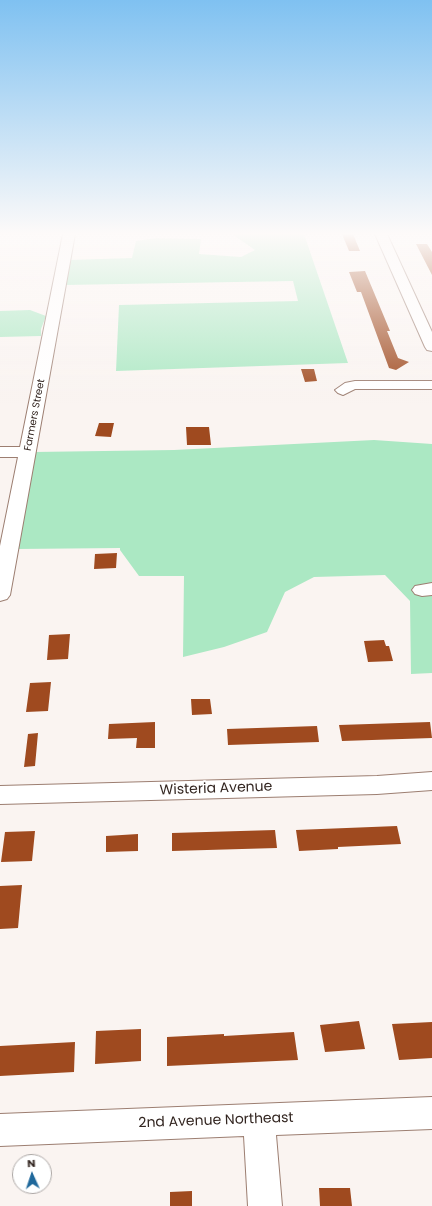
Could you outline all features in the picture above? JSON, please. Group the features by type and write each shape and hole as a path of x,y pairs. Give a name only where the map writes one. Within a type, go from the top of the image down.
{"street":[{"name":"Farmers Street","path":"0,595 58,290"},
{"path":"406,290 432,347"},
{"path":"343,390 355,385 432,385"},
{"path":"0,452 28,452"},
{"name":"Wisteria Avenue","path":"0,795 377,785 432,781"},
{"name":"2nd Avenue Northeast","path":"0,1130 432,1113"},
{"path":"259,1120 265,1206"}],"green space":[{"path":"295,290 323,290 348,363 116,371 119,305 298,301"},
{"path":"30,310 46,316 41,329 41,336 0,337 0,311"},
{"path":"374,440 432,444 432,584 414,586 417,595 432,594 432,673 411,674 410,601 385,575 314,577 285,592 267,632 224,647 183,657 184,576 139,576 120,548 16,549 34,452 174,450"}],"building":[{"path":"356,290 373,290 390,331 387,331 398,358 409,362 396,370 389,368 361,292 357,292"},
{"path":"301,369 314,369 317,381 305,382"},
{"path":"99,423 114,423 111,437 95,436"},
{"path":"186,427 209,427 211,445 187,445"},
{"path":"117,553 116,568 94,569 95,554"},
{"path":"70,634 68,659 47,660 49,635"},
{"path":"384,640 386,646 389,646 393,661 368,662 364,641"},
{"path":"51,682 48,711 26,712 30,683"},
{"path":"191,699 210,699 212,714 192,715"},
{"path":"155,722 155,748 136,748 137,738 108,739 109,724"},
{"path":"430,722 432,738 342,741 339,725"},
{"path":"317,726 319,742 228,745 227,729"},
{"path":"38,733 35,766 24,767 28,734"},
{"path":"397,826 401,844 338,847 338,849 299,851 296,830"},
{"path":"275,830 277,848 172,851 172,833"},
{"path":"35,831 32,861 1,862 5,832"},
{"path":"138,834 138,851 106,852 106,836"},
{"path":"22,885 18,928 0,929 0,886"},
{"path":"359,1021 365,1049 325,1052 320,1025"},
{"path":"432,1022 432,1058 399,1060 392,1024"},
{"path":"141,1029 141,1061 95,1064 96,1031"},
{"path":"294,1032 298,1060 167,1066 167,1037 224,1034 224,1036"},
{"path":"75,1042 74,1072 0,1076 0,1046"},
{"path":"319,1188 350,1188 352,1206 320,1206"},
{"path":"192,1191 192,1206 170,1206 170,1192"}]}
